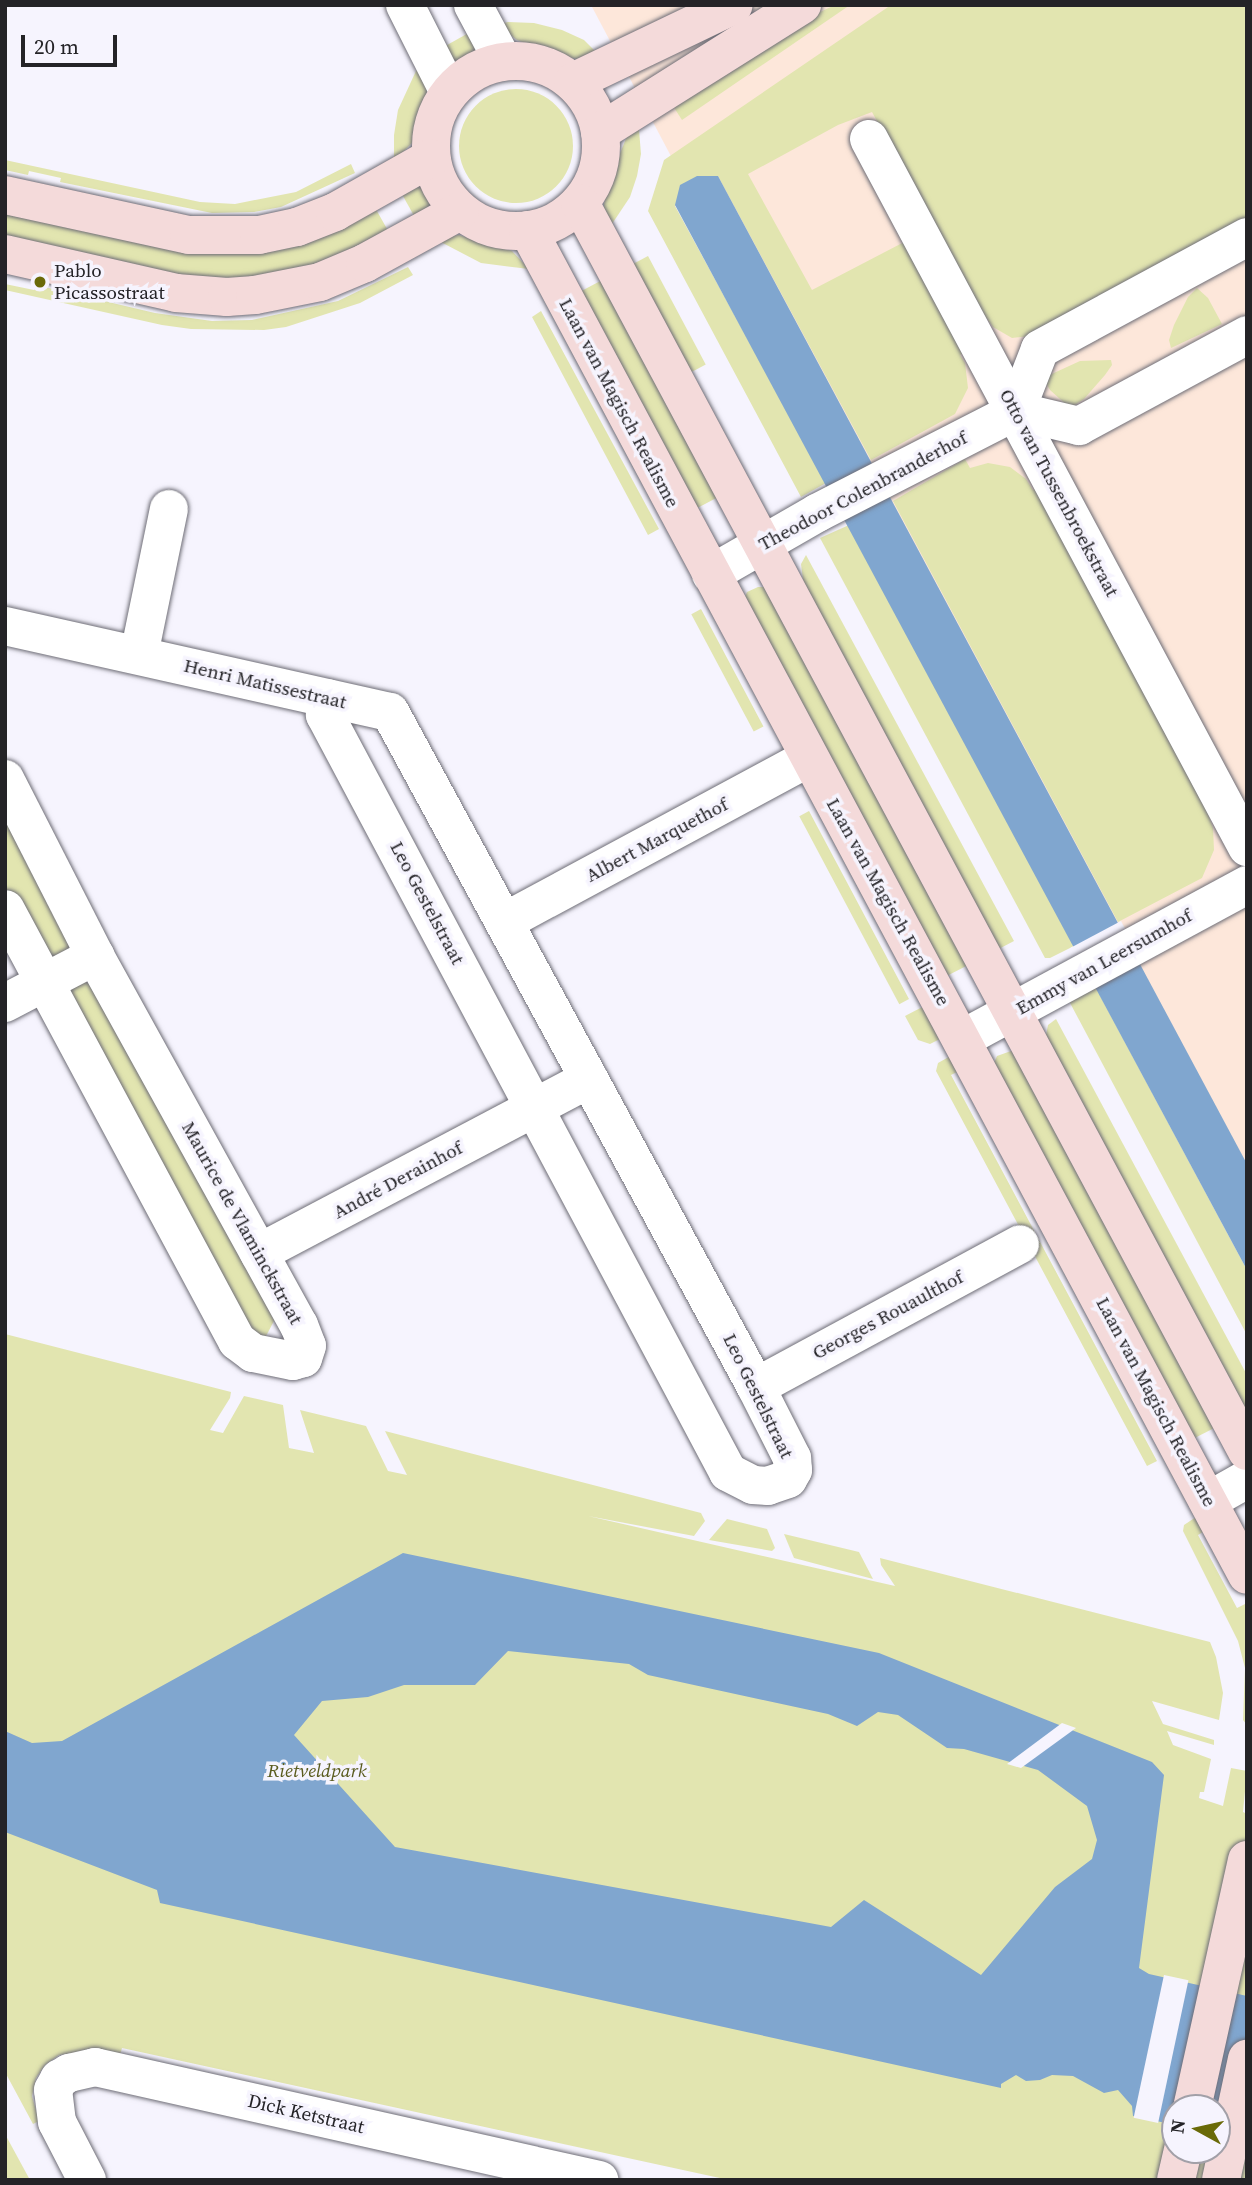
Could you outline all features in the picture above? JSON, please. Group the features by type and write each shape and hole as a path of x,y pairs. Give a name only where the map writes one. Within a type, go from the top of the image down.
{"main road":[{"path":"573,82 734,5"},
{"path":"600,132 802,5"},
{"path":"503,61 533,62 561,73 573,82 591,104 600,132 601,147 596,177 580,203 556,221 528,230 513,231 485,226 460,211 438,181 431,158 435,116 449,92 473,71 503,61"},
{"path":"5,195 189,235 259,235 298,227 335,212 431,158"},
{"path":"580,203 1247,1451"},
{"path":"5,254 176,293 226,297 255,295 320,282 365,262 460,211"},
{"name":"Laan van Magisch Realisme","path":"528,230 1247,1575"},
{"path":"1195,2094 1247,1860"},
{"path":"1231,2135 1247,2059"}],"street":[{"path":"405,5 449,92"},
{"path":"473,5 503,61"},
{"name":"Otto van Tussenbroekstraat","path":"869,139 1247,848"},
{"path":"1247,237 1040,349 1016,411 1079,426 1247,335"},
{"name":"Theodoor Colenbranderhof","path":"711,574 817,513 1016,411"},
{"path":"139,655 169,509"},
{"name":"Henri Matissestraat","path":"5,626 390,712"},
{"name":"Leo Gestelstraat","path":"328,698 325,715 728,1472 753,1485 768,1486 788,1479 793,1470 792,1458 756,1387 390,712"},
{"name":"Albert Marquethof","path":"504,922 809,758"},
{"name":"Maurice de Vlaminckstraat","path":"5,779 95,956 299,1325 307,1346 303,1358 293,1361 253,1353 237,1341 5,909"},
{"name":"Emmy van Leersumhof","path":"962,1039 1247,884"},
{"path":"5,1003 95,956"},
{"path":"536,1107 589,1079"},
{"name":"André Derainhof","path":"259,1253 536,1107"},
{"name":"Georges Rouaulthof","path":"756,1387 1020,1244"},
{"path":"1208,1501 1247,1479"},
{"name":"Dick Ketstraat","path":"87,2180 57,2122 53,2090 59,2079 69,2073 95,2067 599,2180"}],"shaded area":[{"path":"591,5 1247,5 1247,1245"}],"green space":[{"path":"835,5 850,5 682,120 671,103 801,21"},
{"path":"891,5 1247,5 1247,219 1031,336 1012,338 993,327 977,305 872,112 838,125 748,174 812,290 908,240 970,349 960,355 965,363 968,388 955,414 871,460 718,176 675,206 826,483 801,497 648,211 664,160"},
{"path":"508,22 534,23 562,30 584,40 597,53 577,59 556,55 517,40 497,25"},
{"path":"472,31 484,51 450,66 440,49"},
{"path":"423,67 427,91 414,141 394,161 398,110 416,71"},
{"path":"516,89 538,93 557,105 569,124 573,146 569,168 557,187 538,199 516,203 494,199 475,187 463,168 459,146 463,124 475,105 494,93"},
{"path":"639,130 641,154 637,176 630,197 612,224 603,211 607,186 627,136"},
{"path":"5,160 200,202 235,204 296,192 351,164 355,173 281,207 254,212 212,213 60,182 61,178 29,171 28,175 5,170"},
{"path":"421,177 439,210 418,222 399,189"},
{"path":"373,204 391,236 352,258 215,286 5,244 5,206 122,234"},
{"path":"459,235 512,251 529,269 481,263 437,240 439,237"},
{"path":"648,256 706,365 684,376 626,268"},
{"path":"408,267 413,275 360,303 286,327 264,330 191,329 162,325 5,290 5,284 34,290 36,285 155,313 212,321 252,320 338,301"},
{"path":"606,278 721,495 688,513 572,296"},
{"path":"1197,288 1208,298 1222,324 1171,348 1169,340 1174,325 1188,297"},
{"path":"541,311 659,529 648,535 532,317"},
{"path":"1111,360 1112,365 1105,375 1084,399 1070,408 1050,390 1043,378 1080,361"},
{"path":"965,459 970,468 988,463 1010,467 1026,479 1033,490 1042,485 1217,813 1209,817 1213,828 1214,850 1202,878 1118,922 893,501"},
{"path":"849,525 1074,946 1050,958 1045,958 820,538"},
{"path":"806,555 1014,941 993,952 805,595 801,564"},
{"path":"766,587 972,963 939,980 743,601 747,592"},
{"path":"701,609 763,726 754,732 691,614"},
{"path":"809,811 909,999 899,1004 799,816"},
{"path":"5,812 72,941 67,956 53,962 5,894"},
{"path":"75,980 92,982 275,1319 265,1338 254,1339 68,990"},
{"path":"1096,988 1247,1270 1247,1335 1069,1001"},
{"path":"928,1004 942,1038 930,1044 918,1040 905,1016"},
{"path":"1056,1019 1247,1375 1247,1412 1046,1035 1048,1025"},
{"path":"1011,1051 1017,1054 1220,1425 1187,1442 993,1065 997,1056"},
{"path":"954,1054 961,1070 951,1075 1157,1461 1147,1466 936,1071 938,1063"},
{"name":"Rietveldpark","path":"5,1334 231,1392 210,1430 223,1433 244,1396 283,1405 289,1448 314,1453 300,1410 366,1426 388,1471 407,1475 385,1431 701,1513 705,1521 694,1536 588,1516 895,1586 881,1565 880,1558 1210,1642 1216,1657 1223,1693 1219,1720 1152,1701 1163,1724 1214,1740 1214,1745 1167,1731 1173,1745 1211,1759 1204,1792 1200,1792 1199,1798 1223,1806 1231,1768 1247,1771 1243,1812 1247,1814 1247,2180 729,2180 122,2048 118,2062 75,2053 59,2055 45,2065 36,2078 32,2096 39,2121 33,2124 5,2072"},
{"path":"1199,1515 1208,1529 1198,1535 1237,1608 1247,1603 1247,1725 1243,1720 1245,1668 1238,1641 1183,1531 1184,1525"},
{"path":"727,1519 767,1529 775,1548 772,1551 709,1540"},
{"path":"784,1534 859,1552 873,1579 794,1558"},
{"path":"5,2134 30,2180 5,2180"}],"water":[{"path":"697,176 718,176 1247,1164 1247,1270 675,205 680,185"},
{"path":"403,1553 879,1653 1152,1762 1164,1775 1139,1968 1149,1974 1247,1996 1247,2141 1231,2123 1231,2094 1161,2094 1161,2122 1133,2116 1132,2106 1118,2090 1104,2093 1073,2076 1052,2075 1040,2080 1026,2081 1016,2075 1001,2084 1001,2088 160,1903 157,1890 5,1832 5,1731 32,1743 62,1741","holes":["508,1651 629,1664 648,1675 828,1714 857,1726 878,1712 898,1715 947,1748 964,1749 1038,1770 1087,1806 1097,1840 1092,1859 1055,1887 981,1975 864,1900 831,1927 395,1847 294,1735 322,1701 368,1697 404,1685 475,1685"]}],"pier":[{"path":"1121,921 1142,960 1091,987 1071,948"},
{"path":"1062,1723 1076,1728 1021,1768 1007,1764"},
{"path":"1164,1975 1188,1980 1164,2094 1161,2094 1158,2123 1134,2118"}],"place":[{"name":"Pablo Picassostraat","path":"40,282"}]}
